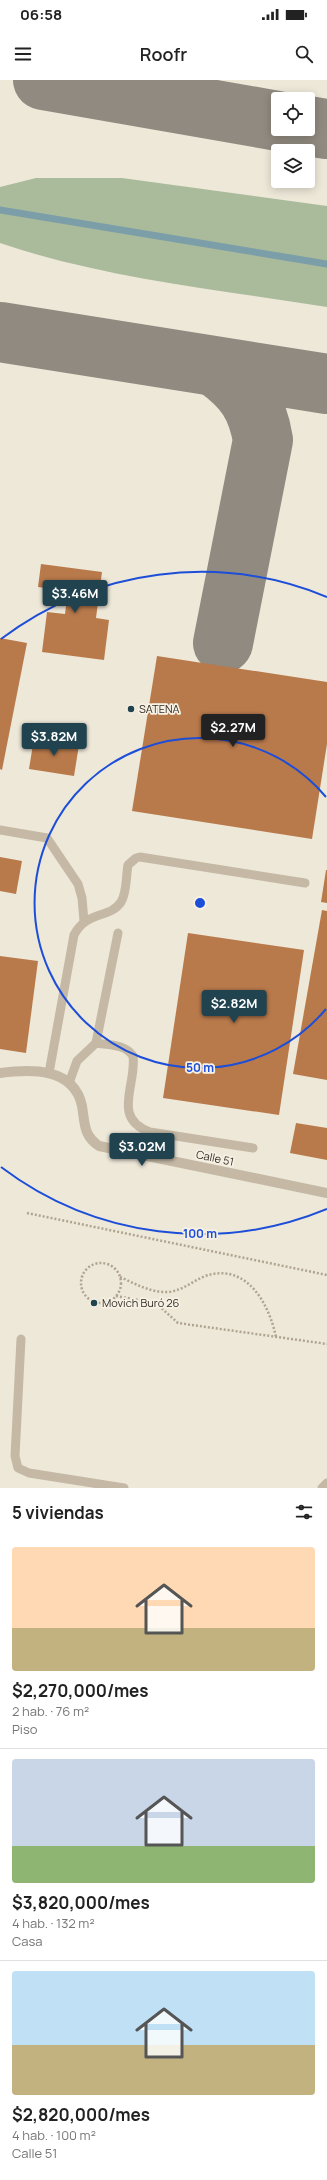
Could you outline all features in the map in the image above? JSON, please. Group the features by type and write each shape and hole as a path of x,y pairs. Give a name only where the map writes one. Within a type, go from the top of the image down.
{"street":[{"path":"0,1072 27,1070 49,1073 69,1083"},
{"name":"Calle 51","path":"69,1083 79,1096 84,1128 88,1135 99,1146 327,1193"}],"lane":[{"path":"0,830 47,838 78,884 82,898 84,921"},
{"path":"49,1073 74,935 84,921 112,910 118,905 123,895 128,865 136,858 305,883"},
{"path":"69,1083 77,1061 96,1043 118,934"},
{"path":"96,1043 123,1047 129,1050 133,1056 129,1112 133,1121 140,1128 150,1132 253,1148"},
{"path":"21,1338 15,1456 18,1468 29,1473 124,1488"},
{"path":"322,1488 327,1483"}],"path":[{"path":"27,1213 327,1275"},
{"path":"120,1276 120,1290 116,1296 104,1303 90,1300 81,1289 80,1282 86,1270 98,1263 112,1266 120,1276 150,1290 159,1292 178,1289 212,1274 220,1273 238,1277 251,1286 267,1306 272,1317 276,1337"},
{"path":"116,1296 150,1302 159,1306 178,1323 327,1344"}],"green space":[{"path":"36,178 122,178 327,206 327,307 203,289 120,274 39,255 0,243 0,187"}],"building":[{"path":"41,564 102,572 96,618 109,620 104,660 42,652 47,612 65,614 68,591 38,587"},
{"path":"0,638 27,643 2,770 0,769"},
{"path":"157,656 327,682 327,744 312,839 132,811"},
{"path":"34,738 79,745 74,776 29,769"},
{"path":"0,857 22,861 16,894 0,891"},
{"path":"327,870 327,903 321,902"},
{"path":"322,910 327,911 327,1080 293,1074"},
{"path":"188,933 304,950 279,1115 163,1098"},
{"path":"0,956 38,961 26,1053 0,1049"},
{"path":"296,1123 327,1128 327,1160 290,1153"}],"waterway":[{"path":"0,210 327,264"}],"taxiway":[{"path":"43,80 271,120"},
{"path":"315,127 327,129"},
{"path":"0,332 327,384"},
{"path":"216,367 235,382 248,398 257,417 263,440 223,643"}],"place":[{"name":"SATENA","path":"131,709"},
{"name":"Movich Buró 26","path":"94,1303"}]}
